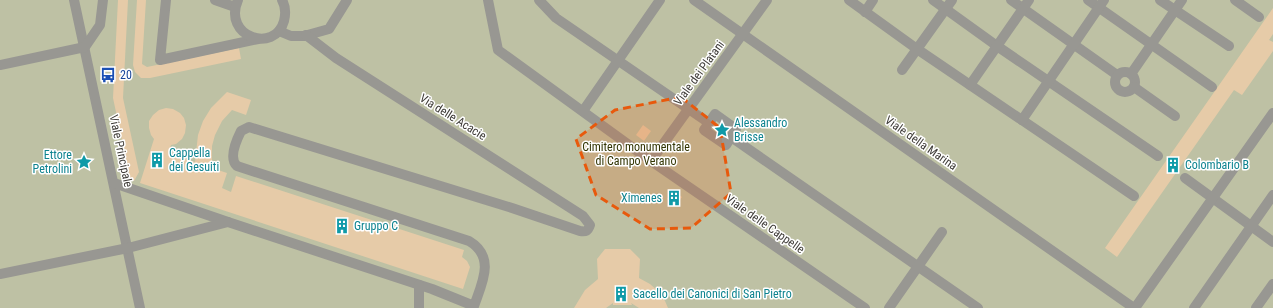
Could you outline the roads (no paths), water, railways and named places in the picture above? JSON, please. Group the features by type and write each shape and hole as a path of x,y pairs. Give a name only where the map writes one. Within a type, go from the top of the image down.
{"lane":[{"name":"Viale Principale","path":"74,0 140,308"},
{"path":"0,65 84,47 100,25 103,0"},
{"path":"166,0 160,60 273,36 284,24 286,9 282,0"},
{"path":"215,0 236,4 234,14 239,28 251,37 258,39"},
{"path":"279,31 291,36 306,35 329,29 346,0"},
{"name":"Viale delle Cappelle","path":"488,0 498,50 652,161 865,308"},
{"path":"539,0 556,18 708,123"},
{"path":"583,111 660,0"},
{"name":"Viale della Marina","path":"694,0 1134,308"},
{"name":"Viale dei Platani","path":"652,161 767,0"},
{"path":"849,0 917,49 1134,196"},
{"path":"865,12 873,0"},
{"path":"933,0 997,46 1158,156"},
{"path":"902,70 952,0"},
{"path":"1011,0 1026,4 1072,44 1117,75"},
{"path":"1088,0 1101,4 1151,44 1212,87"},
{"path":"1160,0 1229,46"},
{"path":"1131,74 1182,0"},
{"path":"1235,0 1258,17"},
{"path":"970,85 1026,4"},
{"path":"1022,120 1072,44 1101,4"},
{"name":"Via delle Acacie","path":"306,35 336,58 567,205 586,219 590,225 584,232 580,231 512,208 254,128 246,128 241,131 233,153 234,164 237,166 474,244 482,253 485,264 484,278 476,307"},
{"path":"1123,72 1131,74 1135,81 1134,87 1127,92 1120,90 1115,85 1117,75 1123,72"},
{"path":"1134,87 1175,116"},
{"path":"1134,308 1273,113"},
{"path":"714,114 736,129 726,145 704,130 708,123 714,114"},
{"path":"731,137 978,308"},
{"path":"1185,178 1273,242"},
{"path":"114,183 419,285 476,307"},
{"path":"1194,308 1273,195"},
{"path":"0,274 128,248 228,222"},
{"path":"889,308 942,232"},
{"path":"1256,308 1273,284"},
{"path":"419,285 419,308"},
{"path":"453,308 459,305 476,307"}],"place":[{"name":"20","path":"108,75"},
{"name":"Alessandro Brisse","path":"722,130"},
{"name":"Cappella dei Gesuiti","path":"157,160"},
{"name":"Ettore Petrolini","path":"84,162"},
{"name":"Colombario B","path":"1173,165"},
{"name":"Ximenes","path":"674,198"},
{"name":"Gruppo C","path":"342,226"},
{"name":"Sacello dei Canonici di San Pietro","path":"621,294"}],"park label":[{"name":"Cimitero monumentale di Campo Verano","path":"636,154"}]}
